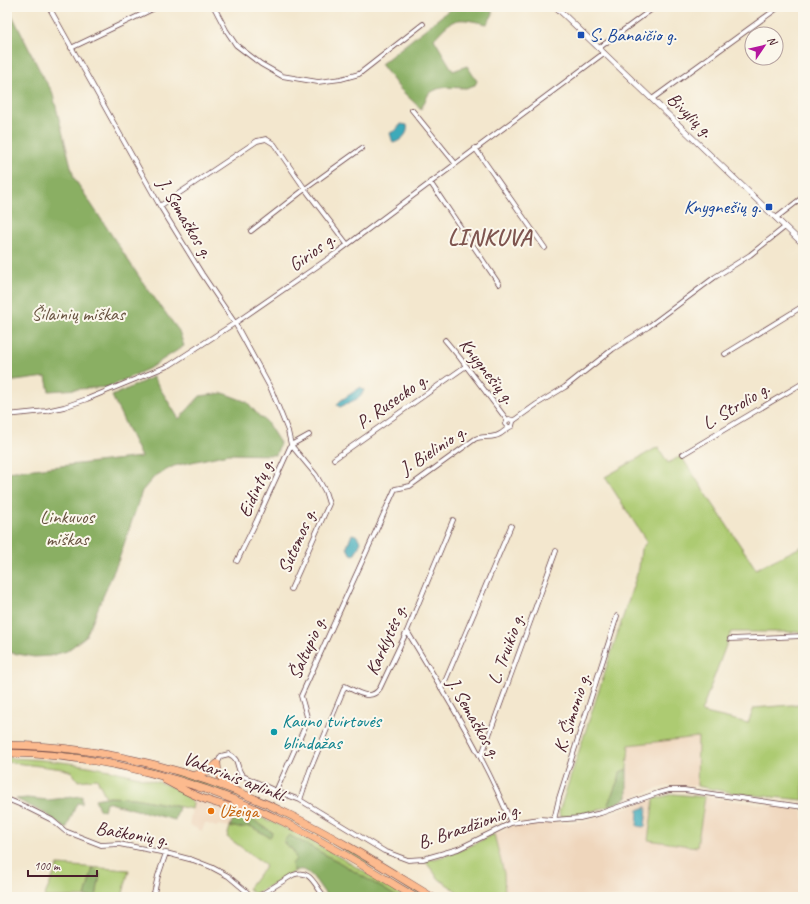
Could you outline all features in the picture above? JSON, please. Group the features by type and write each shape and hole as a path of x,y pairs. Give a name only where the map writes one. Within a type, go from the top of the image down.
{"highway":[{"name":"Vakarinis aplinkl.","path":"7,745 61,748 100,754 144,763 229,788 314,827 432,897"},
{"name":"Vakarinis aplinkl.","path":"7,753 43,755 100,762 155,774 193,796 228,807 256,809 283,821 336,849 415,897"},
{"path":"192,776 209,771 217,764"},
{"path":"217,764 218,773 229,788"}],"street":[{"name":"J. Semaškos g.","path":"49,7 160,206 202,274 235,323 271,389 288,431 291,445"},
{"path":"71,48 157,7"},
{"path":"214,7 236,45 261,64 282,76 318,82 341,79 359,74 423,24"},
{"name":"Bivylių g.","path":"556,7 803,244"},
{"path":"599,48 655,7"},
{"path":"652,99 779,7"},
{"name":"Girios g.","path":"7,414 46,411 87,399 170,365 235,323 346,244 604,53"},
{"path":"412,110 455,163"},
{"path":"160,206 256,141 266,139 274,144 346,244"},
{"path":"251,231 305,189 362,148"},
{"path":"475,148 545,248"},
{"path":"430,182 499,284"},
{"path":"776,218 803,197"},
{"name":"Knygnešių g.","path":"445,340 507,420 506,424 508,427 511,427 513,425 513,421 565,387 613,349 648,327 715,277 750,255 785,227"},
{"path":"725,354 803,306"},
{"name":"P. Rusecko g.","path":"334,459 466,366"},
{"name":"L. Strolio g.","path":"683,454 803,383"},
{"name":"Knygnešių g.","path":"507,420 510,419 513,421"},
{"name":"J. Bielinio g.","path":"395,489 410,486 475,439 480,437 497,436 508,427"},
{"name":"Eidintų g.","path":"237,561 291,445 309,435"},
{"name":"Sutemos g.","path":"291,445 316,476 325,491 329,504 291,589"},
{"name":"Šaltupio g.","path":"276,791 308,720 301,696 395,489"},
{"name":"Karklytės g.","path":"300,800 310,770 345,686 365,695 377,693 407,631 453,520"},
{"path":"441,688 511,526"},
{"name":"L. Truikio g.","path":"481,757 556,551"},
{"name":"K. Šimonio g.","path":"554,820 559,798 617,616"},
{"name":"J. Semaškos g.","path":"407,631 481,757 501,798 511,823"},
{"path":"730,639 803,636"},
{"path":"217,764 221,756 225,754 233,756 238,763 239,769 243,776 276,791"},
{"name":"B. Brazdžionio g.","path":"276,791 300,800 384,851 408,860 423,859 458,849 511,823 540,819 554,820 591,816 658,793 676,790 803,807"},
{"name":"Bačkonių g.","path":"7,799 52,820 65,831 101,845 119,844 166,853 211,867 228,876 247,892 250,897"},
{"path":"153,897 166,853"},
{"path":"258,897 299,872 307,875 325,897"}],"shaded area":[{"path":"699,737 697,786 671,785 627,798 629,745"},
{"path":"184,787 234,805 236,810 230,827 218,825 217,827 205,823 202,831 189,825 193,803 182,792"},
{"path":"705,797 803,810 803,897 505,897 504,873 494,834 520,824 539,822 567,823 587,820 654,799 648,840 697,847"}],"green space":[{"name":"Šilainių miškas","path":"7,7 43,77 52,91 74,178 144,284 179,331 184,346 148,369 108,387 49,391 46,377 7,382"},
{"path":"453,7 490,7 493,14 487,24 469,20 457,20 452,22 434,39 453,71 467,66 477,81 475,85 466,88 442,87 429,93 421,109 400,89 381,64"},
{"name":"Linkuvos miškas","path":"153,377 179,419 200,396 223,393 247,402 259,416 266,421 280,443 276,455 228,454 174,466 155,476 142,491 119,559 86,636 67,651 50,656 34,657 7,652 7,472 141,457 112,396"},
{"path":"658,447 668,463 681,456 756,569 803,546 803,632 731,632 701,712 748,723 754,708 803,704 803,800 733,793 697,786 698,737 629,745 627,769 620,772 608,804 610,806 579,815 560,817 559,812 639,568 641,549 647,542 605,477"},
{"path":"7,748 58,751 96,756 161,769 160,772 102,759"},
{"path":"7,758 75,764 109,770 159,782 170,786 184,795 193,803 192,809 135,798 106,797 97,779 78,781 72,772 63,769 7,762"},
{"path":"627,769 627,798 610,806 608,804 620,772"},
{"path":"172,772 209,784 297,821 427,897 422,897 348,852 291,820 248,801 172,775"},
{"path":"673,794 705,797 697,847 648,840 654,799"},
{"path":"82,796 82,804 77,803 66,829 48,815 16,799 27,798 48,800"},
{"path":"106,797 135,798 179,807 175,820 106,802 104,811 99,809 95,799"},
{"path":"236,810 262,818 304,837 405,897 397,897 337,861 289,835 284,843 293,850 297,859 293,870 296,871 255,894 248,889 266,865 227,837 230,827 250,826 257,830 272,832 247,816 234,816"},
{"path":"234,816 247,816 272,832 271,836 269,837 250,826 238,828 230,827"},
{"path":"494,834 504,873 505,897 465,897 439,879 425,861 461,850"},
{"path":"289,835 337,861 397,897 328,897 307,871 293,870 292,864 296,859 293,850 284,843"},
{"path":"58,865 129,870 122,897 96,897 100,875 93,868 85,897 44,897"},
{"path":"93,868 100,874 96,897 85,897"}],"water":[{"path":"401,124 407,125 406,134 399,141 393,143 390,133 396,130"},
{"path":"361,387 364,390 361,396 357,399 340,407 337,405 340,401"},
{"path":"352,534 356,535 361,542 353,555 349,552 347,547"},
{"path":"646,807 645,826 637,826 638,810"}],"place":[{"name":"S. Banaičio g.","path":"581,35"},
{"name":"Knygnešių g.","path":"769,207"},
{"name":"Kauno tvirtovės blindažas","path":"274,732"},
{"name":"Užeiga","path":"211,811"}],"district":[{"name":"LINKUVA","path":"490,237"}]}
